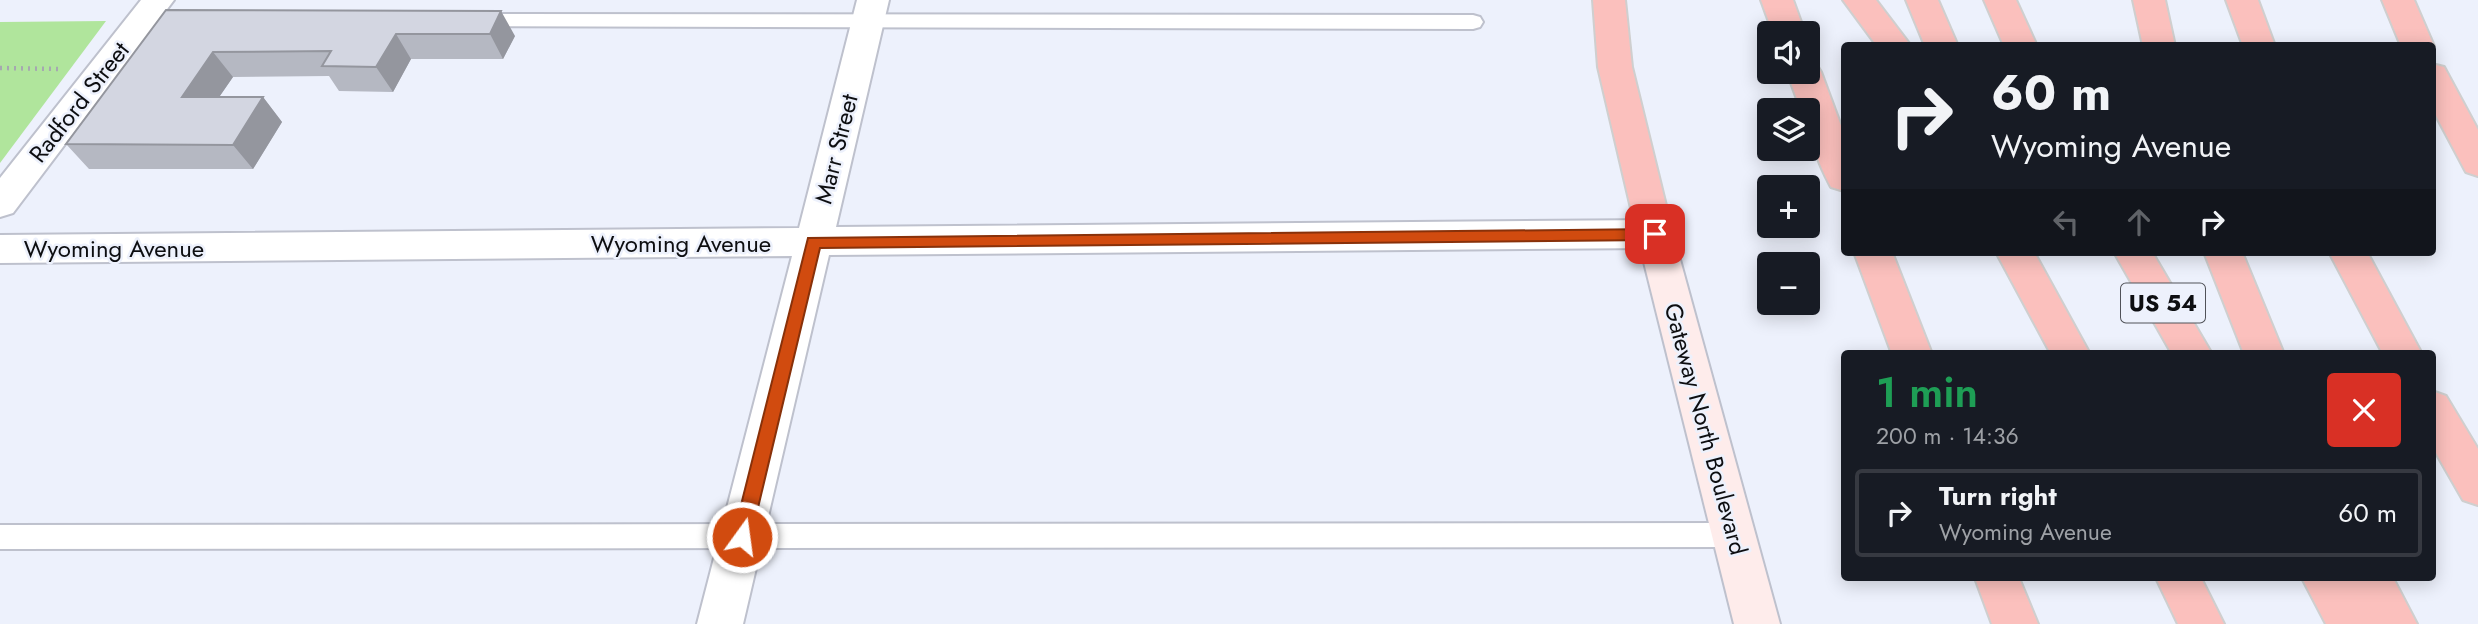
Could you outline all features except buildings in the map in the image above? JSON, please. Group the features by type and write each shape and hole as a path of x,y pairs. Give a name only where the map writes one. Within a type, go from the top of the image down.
{"highway":[{"path":"1609,0 1615,67 1655,234"},
{"path":"1777,0 1785,21"},
{"path":"1859,0 1892,42"},
{"path":"1922,0 1940,42"},
{"path":"2000,0 2019,42"},
{"path":"2149,0 2158,42"},
{"path":"2242,0 2258,42"},
{"path":"2398,0 2416,42"},
{"path":"2436,83 2478,163"},
{"path":"1809,84 1841,170"},
{"path":"1875,256 1910,350"},
{"path":"2017,256 2069,350"},
{"path":"2031,256 2069,350"},
{"name":"US 54","path":"2135,256 2191,350"},
{"path":"2225,256 2262,350"},
{"path":"2350,256 2401,350"},
{"path":"2436,415 2478,487"},
{"path":"1998,581 2015,624"},
{"path":"2180,581 2201,624"},
{"path":"2326,581 2351,624"},
{"path":"2372,581 2394,624"}],"main road":[{"name":"Gateway North Boulevard","path":"1655,234 1757,624"}],"street":[{"name":"Marr Street","path":"720,624 870,10"},
{"name":"Radford Street","path":"0,204 104,69 156,15"},
{"name":"Wyoming Avenue","path":"0,248 1655,234"}],"lane":[{"path":"448,22 870,10 1473,22"},
{"path":"0,537 1734,535"}],"path":[{"path":"0,68 104,69"}],"green space":[{"path":"106,21 0,163 0,22"}],"route":[{"path":"742,537 814,242 1655,234"}]}
